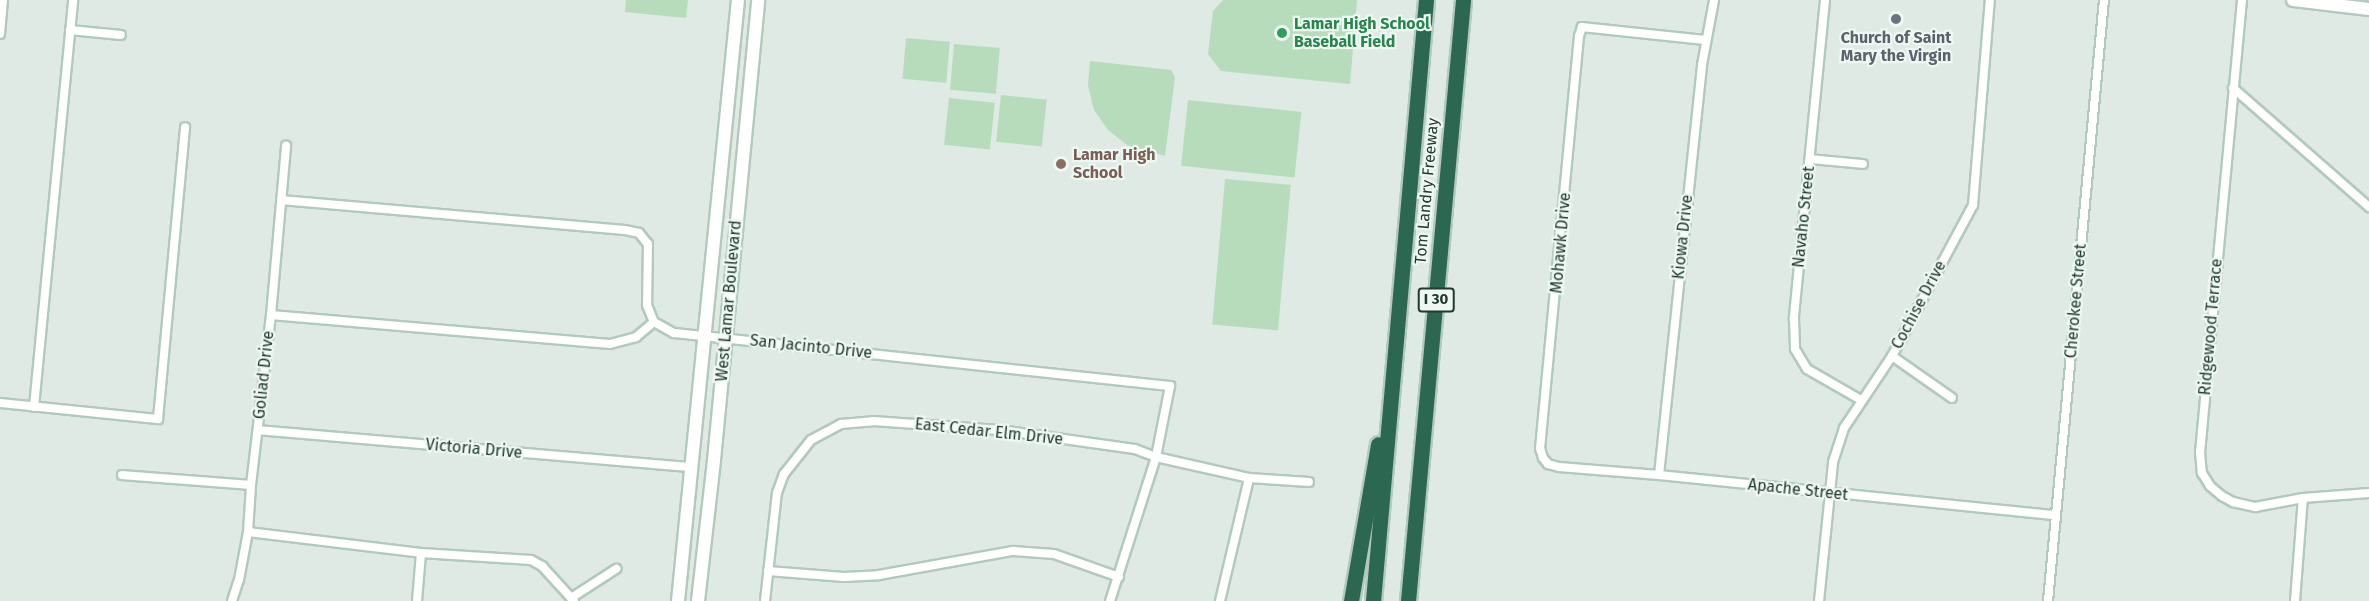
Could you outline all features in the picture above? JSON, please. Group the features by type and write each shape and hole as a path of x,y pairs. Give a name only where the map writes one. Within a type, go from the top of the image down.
{"highway":[{"name":"Tom Landry Freeway","path":"1373,601 1426,0"},
{"name":"Tom Landry Freeway","path":"1408,601 1463,0"},
{"path":"1351,601 1399,320"},
{"path":"1414,601 1419,481"}],"main road":[{"name":"West Lamar Boulevard","path":"678,601 690,467 713,270 738,0"},
{"name":"West Lamar Boulevard","path":"698,601 714,460 758,0"},
{"path":"2293,0 2369,9"},
{"path":"713,270 731,272"}],"street":[{"path":"0,34 3,0"},
{"path":"34,407 73,0"},
{"name":"Kiowa Drive","path":"1659,475 1705,40 1714,0"},
{"name":"Navaho Street","path":"1825,0 1794,319 1795,349 1807,369 1861,400"},
{"name":"Cochise Drive","path":"1819,601 1828,494 1833,462 1844,428 1892,356 1973,205 1990,0"},
{"name":"Cherokee Street","path":"2048,601 2104,0"},
{"name":"Ridgewood Terrace","path":"2242,0 2200,452 2202,473 2210,486 2233,502 2255,507 2303,498 2369,493"},
{"name":"Mohawk Drive","path":"1543,458 1540,448 1579,36 1582,27 1705,40"},
{"path":"70,30 121,35"},
{"path":"2233,88 2369,207"},
{"path":"0,403 158,419 185,127"},
{"name":"Goliad Drive","path":"232,601 239,580 248,532 250,485 271,315 286,146"},
{"path":"1810,159 1863,164"},
{"path":"271,315 610,344 636,337 654,322 647,305 648,244 639,233 281,200"},
{"name":"San Jacinto Drive","path":"654,322 674,333 1170,386 1155,458"},
{"path":"1892,356 1952,398"},
{"name":"East Cedar Elm Drive","path":"765,601 777,494 784,474 811,440 841,424 873,421 1000,430 1135,449 1155,458 1249,478 1309,482"},
{"name":"Victoria Drive","path":"258,430 690,467"},
{"path":"1110,601 1155,458"},
{"name":"Apache Street","path":"1543,458 1548,464 1559,467 2055,515"},
{"path":"122,475 250,485"},
{"path":"1220,601 1249,478"},
{"path":"2295,601 2303,498"},
{"path":"248,532 421,553 531,560 542,566 572,599 616,569"},
{"path":"768,571 844,577 879,574 1013,551 1054,554 1119,577"},
{"path":"417,601 421,553"}],"green space":[{"path":"626,0 688,0 686,18 625,12"},
{"name":"Lamar High School Baseball Field","path":"1223,0 1357,0 1350,84 1221,71 1208,54 1213,11"},
{"path":"906,38 950,42 946,83 902,79"},
{"path":"954,44 1000,48 996,94 950,90"},
{"path":"1090,61 1171,70 1175,77 1165,156 1127,145 1108,130 1094,110 1088,86"},
{"path":"1001,95 1047,100 1042,147 996,142"},
{"path":"949,98 995,103 990,150 944,145"},
{"path":"1188,100 1301,112 1294,178 1181,166"},
{"path":"1225,179 1291,185 1278,330 1212,324"}],"place":[{"name":"Church of Saint Mary the Virgin","path":"1896,19"},
{"name":"Lamar High School Baseball Field","path":"1282,33"},
{"name":"Lamar High School","path":"1061,164"}]}
